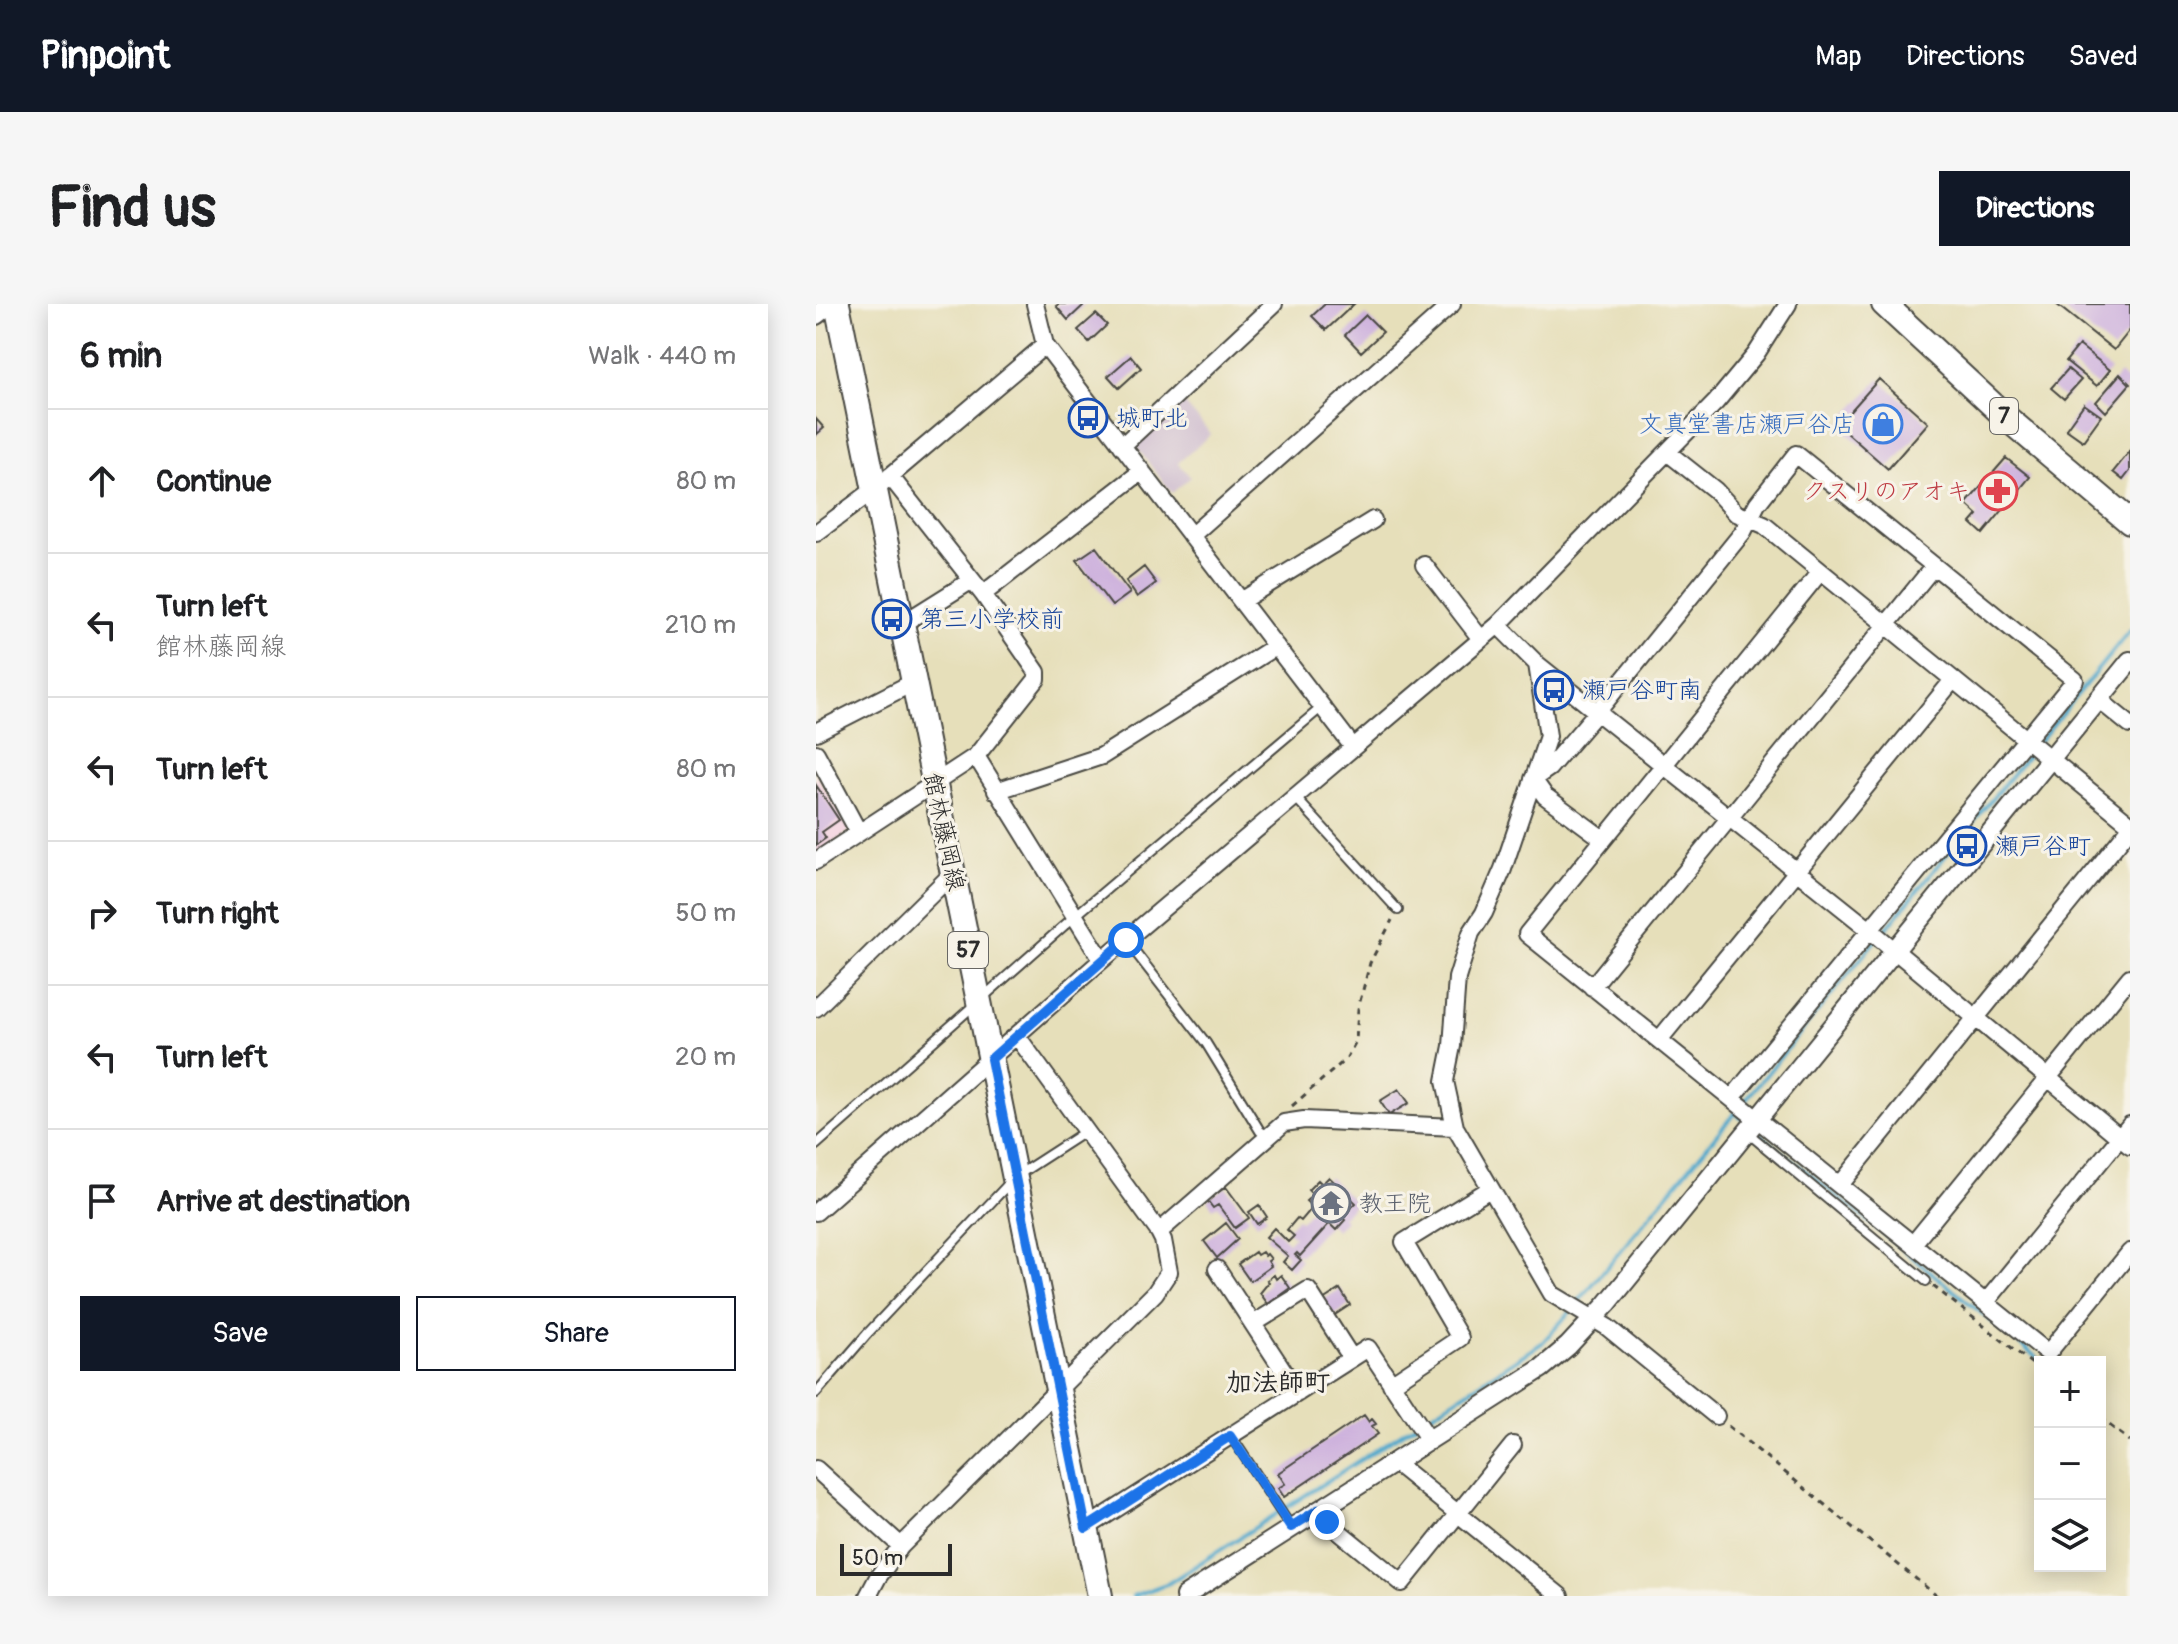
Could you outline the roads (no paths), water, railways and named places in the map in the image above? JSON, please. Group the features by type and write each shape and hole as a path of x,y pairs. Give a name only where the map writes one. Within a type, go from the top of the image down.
{"main road":[{"name":"館林藤岡線","path":"837,304 882,483 902,624 1100,1596"},
{"name":"7","path":"1884,304 2009,420 2130,522"}],"street":[{"path":"816,315 830,304"},
{"path":"1035,304 1045,345 1353,747"},
{"path":"1122,446 1274,304"},
{"path":"1191,536 1452,304"},
{"path":"816,1212 1102,960 1498,625 1716,402 1756,354 1788,304"},
{"path":"816,533 882,483 1045,345"},
{"path":"1667,452 1715,490 1736,513 1764,525 2130,826 1840,1185"},
{"path":"1533,779 1549,768 1598,711 1743,532 1749,518 1796,454 2075,680 1732,1098"},
{"path":"983,594 1142,471"},
{"path":"816,861 976,756 1037,679 1037,672 972,580 882,483"},
{"path":"1241,601 1373,520"},
{"path":"1424,565 1481,639"},
{"path":"1592,987 1934,566"},
{"path":"1820,572 1527,934 1732,1098 1752,1125 1840,1185 2048,1353 2130,1252"},
{"path":"902,624 972,580"},
{"path":"1498,625 1537,664 1896,950 2049,1077 2127,1136 1986,1302"},
{"path":"996,791 1102,756 1276,646"},
{"path":"1185,1596 1542,1368 1568,1346 1896,950 2130,661"},
{"path":"1537,664 1548,736 1503,869 1484,913 1471,933 1457,978 1452,1046 1445,1081 1455,1127 1552,1294 1607,1327 1716,1416"},
{"path":"1659,1040 1953,680"},
{"path":"816,732 914,682"},
{"path":"2098,699 2130,725"},
{"path":"816,753 859,833"},
{"path":"976,756 1102,960"},
{"path":"1533,779 1545,796 1603,839"},
{"path":"816,1008 953,873"},
{"path":"1913,1244 2130,977"},
{"path":"868,1596 901,1546 1160,1287 1169,1272 1159,1232 1017,1036"},
{"path":"1159,1232 1284,1123 1304,1120 1455,1127"},
{"path":"1391,1384 1460,1338 1404,1242 1490,1189"},
{"path":"1217,1269 1298,1393"},
{"path":"1253,1324 1308,1290 1351,1357"},
{"path":"1086,1528 1368,1348 1429,1440"},
{"path":"1318,1510 1327,1522 1402,1583 1513,1445"},
{"path":"1394,1462 1560,1596"},
{"path":"816,1469 901,1546"}],"lane":[{"path":"816,1145 1075,916 1322,707"},
{"path":"1295,797 1398,910"},
{"path":"1126,940 1206,1043 1260,1131 1268,1136"},
{"path":"1752,1125 1926,1281"},
{"path":"816,1393 867,1334 1015,1177 1087,1130"},
{"path":"1230,1436 1291,1527"}],"waterway":[{"path":"2038,743 2130,630"},
{"path":"1881,935 2032,750"},
{"path":"1744,1102 1875,941"},
{"path":"1578,1302 1738,1109"},
{"path":"1735,1112 1748,1124"},
{"path":"1755,1130 2035,1356"},
{"path":"1423,1420 1542,1343 1570,1312"},
{"path":"1133,1596 1169,1583 1416,1424"}],"place":[{"name":"城町北","path":"1088,418"},
{"name":"文真堂書店瀬戸谷店","path":"1883,424"},
{"name":"クスリのアオキ","path":"1998,491"},
{"name":"第三小学校前","path":"892,619"},
{"name":"瀬戸谷町南","path":"1554,690"},
{"name":"瀬戸谷町","path":"1967,846"},
{"name":"教王院","path":"1331,1203"}],"district":[{"name":"加法師町","path":"1278,1383"}]}
